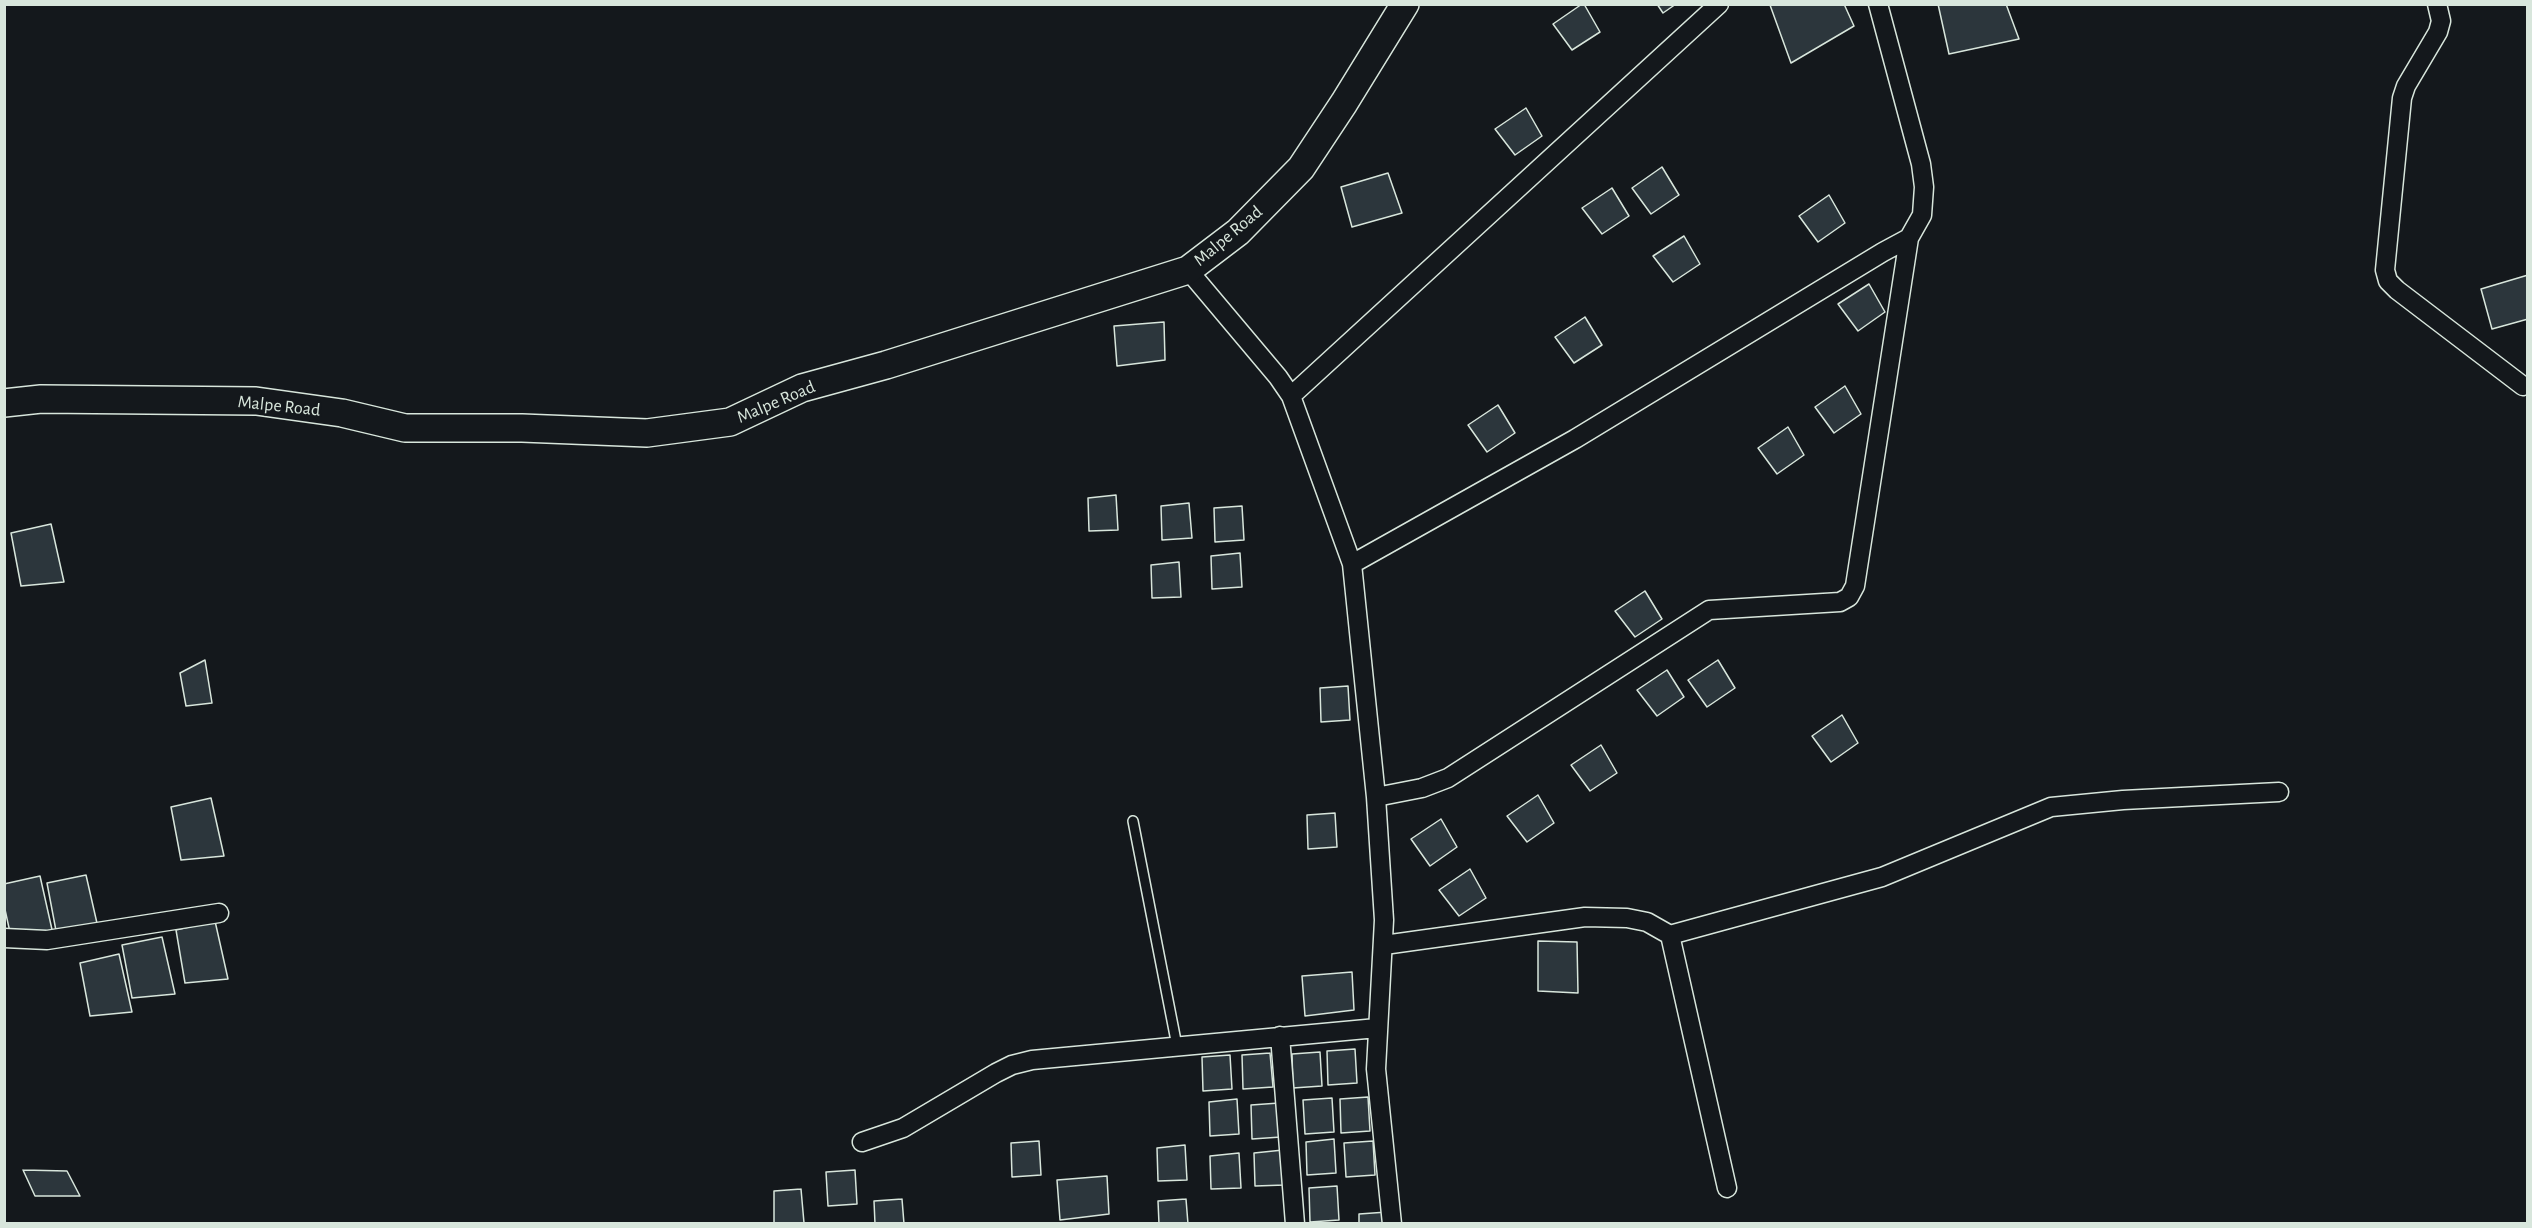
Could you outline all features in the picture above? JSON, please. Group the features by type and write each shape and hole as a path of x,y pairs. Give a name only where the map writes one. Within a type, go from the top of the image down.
{"street":[{"name":"Malpe Road","path":"4,403 41,399 256,401 342,413 405,428 522,428 647,433 730,422 802,388 886,365 1188,270 1238,232 1301,168 1405,4"},
{"path":"1291,396 1719,4"},
{"path":"1376,797 1422,788 1448,778 1709,610 1840,602 1849,597 1855,586 1909,238 1922,215 1924,187 1921,164 1878,4"},
{"path":"2437,4 2441,21 2438,32 2406,86 2402,99 2385,270 2388,281 2397,290 2523,386"},
{"path":"1352,564 1575,439 1909,238"},
{"path":"1188,270 1278,377 1291,396 1352,564 1376,797 1384,945 1377,1028 1377,1089 1392,1224"},
{"path":"1384,945 1585,917 1627,918 1647,922 1670,934 1881,877 2050,807 2123,800 2279,792"},
{"path":"4,938 47,940 219,913"},
{"path":"1670,934 1727,1188"},
{"path":"862,1142 903,1128 1012,1065 1032,1060 1377,1028"},
{"path":"1280,1036 1295,1224"}],"lane":[{"path":"1133,821 1177,1046"}],"building":[{"path":"1582,4 1600,32 1572,50 1553,24"},
{"path":"1657,4 1676,4 1663,13"},
{"path":"1844,4 1854,26 1791,63 1770,5"},
{"path":"1938,4 2006,4 2019,39 1949,54"},
{"path":"1526,108 1542,136 1515,155 1495,129"},
{"path":"1662,167 1679,195 1651,214 1632,188"},
{"path":"1388,173 1402,213 1352,227 1341,187"},
{"path":"1612,188 1629,216 1602,234 1582,208"},
{"path":"1829,195 1845,223 1818,242 1799,216"},
{"path":"1684,236 1700,264 1673,282 1653,256"},
{"path":"2528,275 2528,319 2492,329 2481,289"},
{"path":"1869,284 1885,312 1858,331 1838,304"},
{"path":"1585,317 1602,345 1574,363 1555,337"},
{"path":"1164,322 1165,360 1117,366 1114,326"},
{"path":"1845,386 1861,414 1834,433 1815,407"},
{"path":"1498,405 1515,433 1487,452 1468,425"},
{"path":"1788,427 1804,455 1777,474 1758,448"},
{"path":"1116,495 1118,530 1089,531 1088,498"},
{"path":"1189,503 1192,538 1162,540 1161,506"},
{"path":"1242,506 1244,540 1215,542 1214,508"},
{"path":"51,524 64,582 21,586 11,533"},
{"path":"1240,553 1242,587 1212,589 1211,556"},
{"path":"1179,562 1181,597 1152,598 1151,565"},
{"path":"1645,591 1662,619 1635,637 1615,611"},
{"path":"205,660 212,703 186,706 180,673"},
{"path":"1718,660 1735,688 1707,707 1688,680"},
{"path":"1667,670 1684,697 1657,716 1637,690"},
{"path":"1348,686 1350,720 1321,722 1320,688"},
{"path":"1842,715 1858,743 1831,762 1812,736"},
{"path":"1601,745 1617,773 1590,791 1571,765"},
{"path":"1538,795 1554,823 1527,842 1507,816"},
{"path":"211,798 224,856 181,860 171,807"},
{"path":"1335,813 1337,847 1308,849 1307,815"},
{"path":"1441,819 1457,847 1430,866 1411,839"},
{"path":"1470,869 1486,898 1459,916 1439,890"},
{"path":"86,875 99,932 57,936 47,883"},
{"path":"40,876 53,934 11,937 4,905 4,884"},
{"path":"215,921 228,979 185,983 176,930"},
{"path":"162,937 175,994 132,998 122,945"},
{"path":"1538,941 1577,942 1578,993 1538,991"},
{"path":"119,954 132,1012 90,1016 80,963"},
{"path":"1352,972 1354,1010 1305,1016 1302,976"},
{"path":"1355,1049 1357,1083 1328,1085 1327,1051"},
{"path":"1320,1052 1322,1086 1293,1088 1292,1054"},
{"path":"1270,1053 1273,1087 1243,1089 1242,1055"},
{"path":"1230,1055 1232,1089 1203,1091 1202,1057"},
{"path":"1368,1097 1370,1131 1341,1133 1340,1099"},
{"path":"1332,1098 1334,1132 1305,1134 1303,1100"},
{"path":"1237,1099 1239,1134 1210,1136 1209,1102"},
{"path":"1279,1103 1281,1137 1252,1139 1251,1105"},
{"path":"1334,1139 1336,1173 1307,1175 1306,1142"},
{"path":"1039,1141 1041,1175 1012,1177 1011,1143"},
{"path":"1373,1141 1375,1175 1346,1177 1344,1143"},
{"path":"1185,1145 1187,1180 1158,1181 1157,1148"},
{"path":"1283,1150 1285,1185 1255,1186 1254,1153"},
{"path":"1239,1153 1241,1188 1211,1189 1210,1156"},
{"path":"23,1170 67,1171 80,1196 35,1196"},
{"path":"855,1170 857,1204 828,1206 826,1172"},
{"path":"1107,1176 1109,1214 1060,1220 1057,1180"},
{"path":"1337,1186 1339,1220 1310,1222 1309,1188"},
{"path":"801,1189 804,1223 774,1224 774,1191"},
{"path":"902,1199 904,1224 875,1224 874,1201"},
{"path":"1186,1199 1188,1224 1159,1224 1158,1201"},
{"path":"1387,1212 1388,1224 1359,1224 1359,1214"}]}
